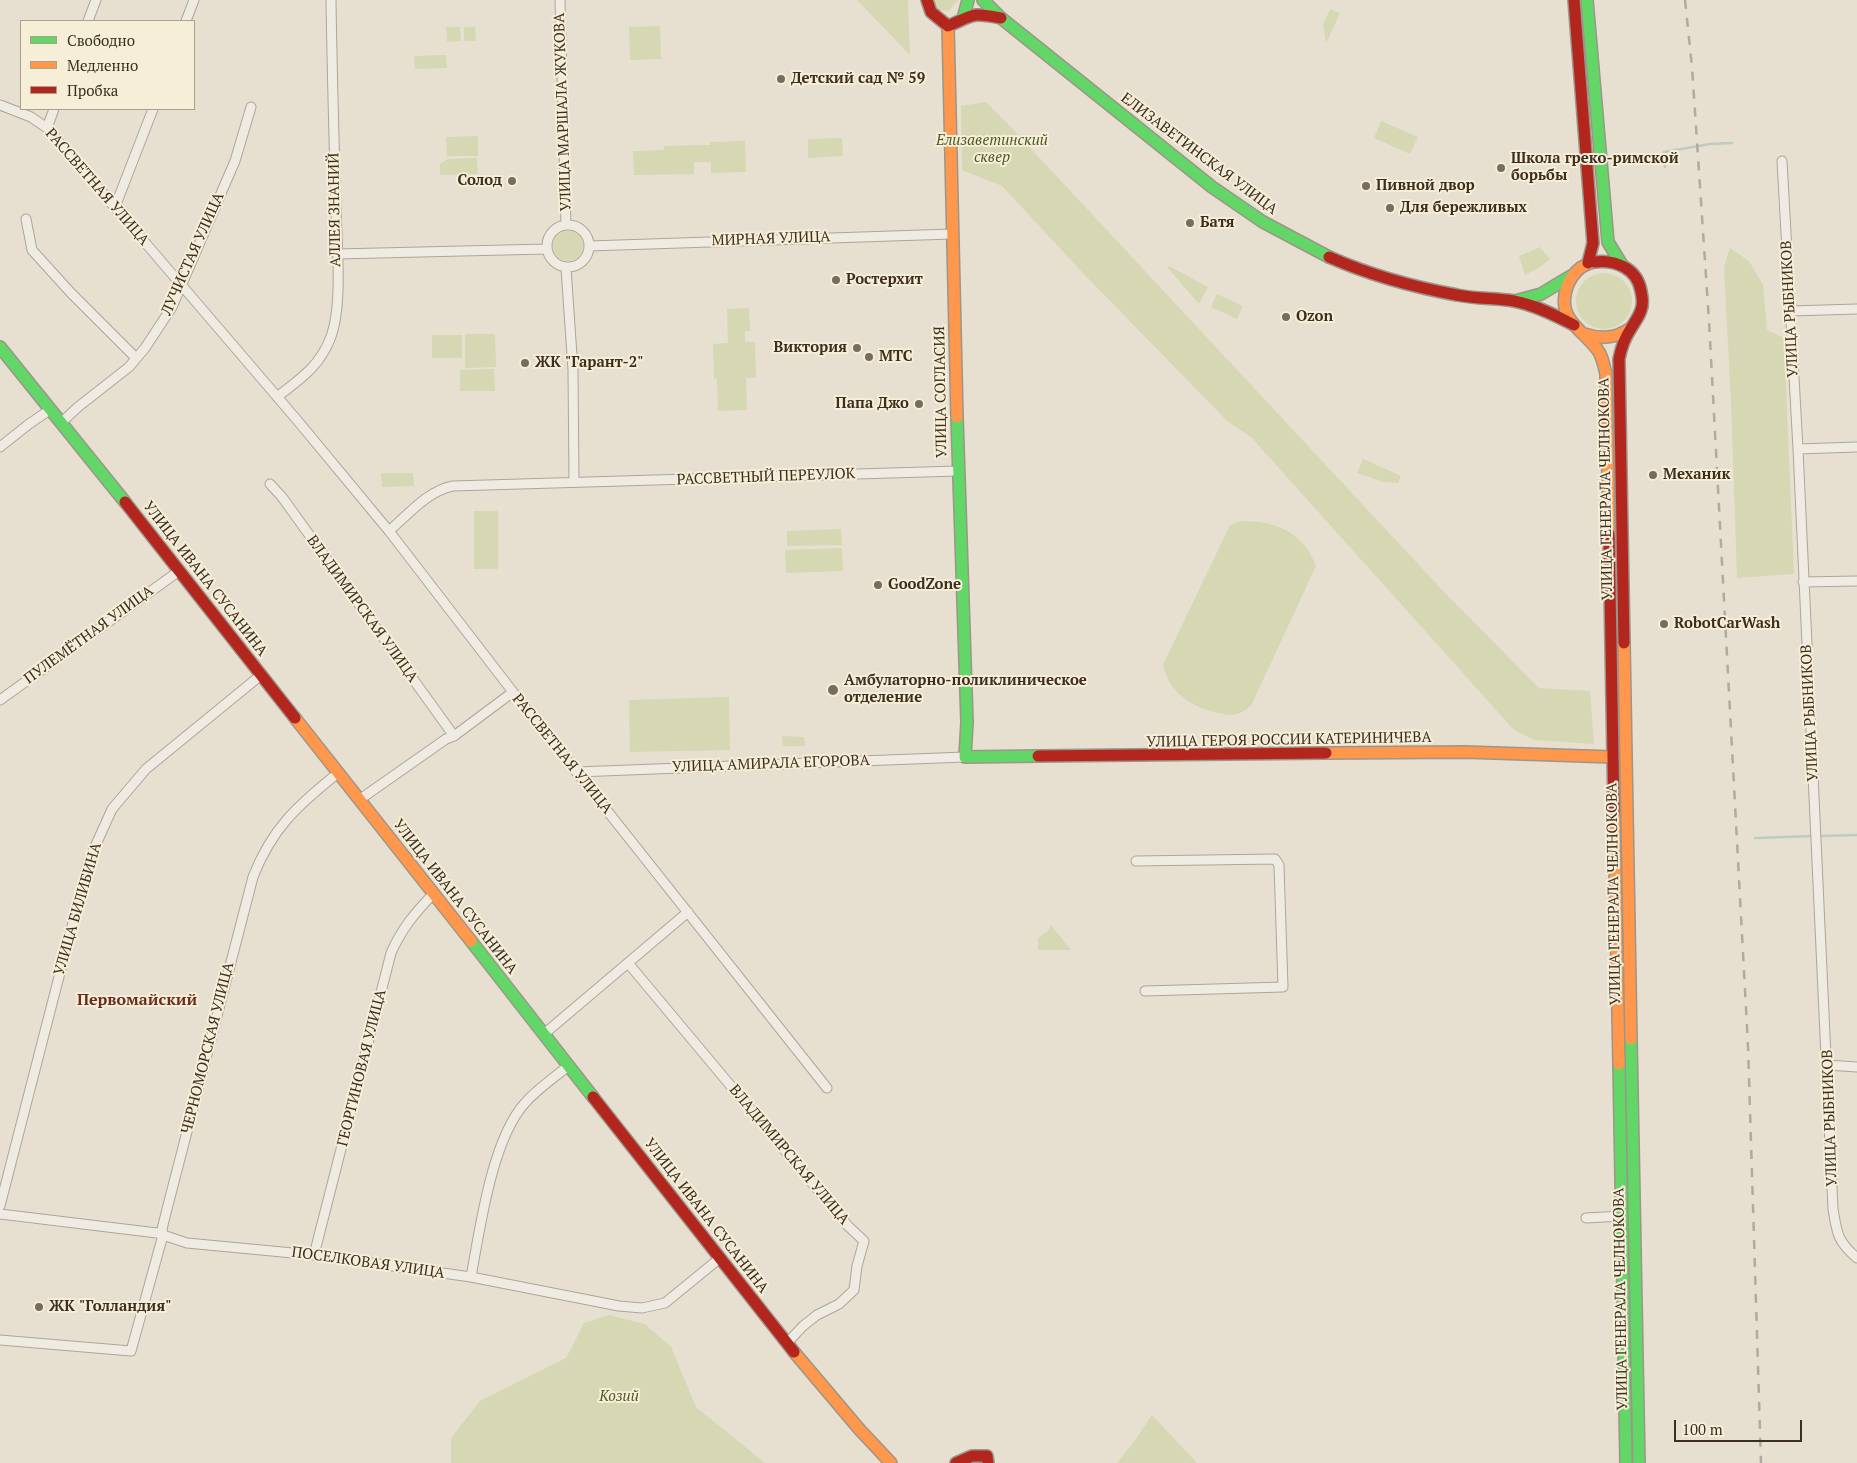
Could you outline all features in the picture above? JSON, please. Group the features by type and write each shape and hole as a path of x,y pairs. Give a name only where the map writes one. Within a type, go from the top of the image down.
{"main road":[{"path":"927,0 927,4 937,19 948,26 970,16 984,15 1001,18"},
{"path":"963,19 968,0"},
{"name":"ЕЛИЗАВЕТИНСКАЯ УЛИЦА","path":"983,0 1001,18 1212,187 1281,234 1333,260 1396,282 1469,297 1515,301 1574,326"},
{"path":"1574,0 1593,243 1588,263"},
{"name":"УЛИЦА ГЕНЕРАЛА ЧЕЛНОКОВА","path":"1587,0 1608,242 1622,265 1634,275 1642,291 1643,305 1620,351 1619,359 1639,1463"},
{"name":"УЛИЦА СОГЛАСИЯ","path":"948,26 960,571 963,585 965,623 967,722 965,757"},
{"path":"1574,326 1567,314 1564,301 1566,288 1572,276 1579,268 1588,263 1601,260 1612,261 1622,265"},
{"name":"ЕЛИЗАВЕТИНСКАЯ УЛИЦА","path":"1515,301 1541,294 1572,276"},
{"name":"УЛИЦА ГЕНЕРАЛА ЧЕЛНОКОВА","path":"1574,326 1594,338 1609,338 1624,333 1632,327"},
{"name":"УЛИЦА ГЕНЕРАЛА ЧЕЛНОКОВА","path":"1585,334 1600,352 1606,366 1626,1463"},
{"name":"УЛИЦА ИВАНА СУСАНИНА","path":"0,347 62,422 787,1343 860,1430 891,1463"},
{"name":"УЛИЦА ГЕРОЯ РОССИИ КАТЕРИНИЧЕВА","path":"965,757 1465,752 1614,757"},
{"path":"956,1463 972,1456 988,1459"}],"street":[{"path":"88,20 96,0"},
{"path":"186,20 194,0"},
{"name":"АЛЛЕЯ ЗНАНИЙ","path":"277,397 302,379 320,359 331,338 334,326 337,254 331,0"},
{"name":"УЛИЦА МАРШАЛА ЖУКОВА","path":"560,0 566,225"},
{"name":"РАССВЕТНАЯ УЛИЦА","path":"0,105 31,117 47,128 297,420 389,531 576,772 828,1088"},
{"name":"ЛУЧИСТАЯ УЛИЦА","path":"62,422 129,367 145,348 172,307 235,162 251,107"},
{"path":"47,128 54,110"},
{"path":"115,207 153,110"},
{"name":"УЛИЦА РЫБНИКОВ","path":"1782,161 1798,449 1833,1209 1837,1236 1848,1251 1857,1258"},
{"path":"26,219 32,250 71,293 136,358"},
{"path":"566,225 575,226 582,231 587,237 589,246 583,261 574,267 566,268 553,262 546,249 550,233 566,225"},
{"name":"МИРНАЯ УЛИЦА","path":"589,246 952,234"},
{"path":"337,254 546,249"},
{"path":"566,268 573,370 574,482"},
{"path":"1790,311 1857,310"},
{"path":"0,447 51,409"},
{"path":"1798,449 1857,446"},
{"name":"РАССВЕТНЫЙ ПЕРЕУЛОК","path":"389,531 430,495 445,487 958,471"},
{"name":"ВЛАДИМИРСКАЯ УЛИЦА","path":"270,484 454,736"},
{"name":"ПУЛЕМЁТНАЯ УЛИЦА","path":"0,700 179,571"},
{"path":"1803,582 1857,581"},
{"name":"УЛИЦА БИЛИБИНА","path":"0,1206 89,860 112,809 146,770 261,675"},
{"path":"359,800 446,739 454,736 513,692"},
{"name":"УЛИЦА АМИРАЛА ЕГОРОВА","path":"576,772 965,757"},
{"name":"ЧЕРНОМОРСКАЯ УЛИЦА","path":"0,1340 131,1351 163,1235 162,1229 246,900 262,855 273,836 289,816 338,773"},
{"path":"1136,861 1275,859 1280,865 1283,987 1145,991"},
{"name":"ГЕОРГИНОВАЯ УЛИЦА","path":"314,1255 391,953 400,933 413,915 433,894"},
{"path":"544,1034 688,912"},
{"name":"ВЛАДИМИРСКАЯ УЛИЦА","path":"628,962 842,1218 864,1241 857,1266 854,1290 839,1304 817,1315 803,1326 787,1343"},
{"path":"1827,1064 1857,1067"},
{"path":"470,1277 487,1198 504,1136 512,1120 525,1102 568,1066"},
{"name":"ПОСЕЛКОВАЯ УЛИЦА","path":"0,1214 163,1235 187,1243 314,1255 470,1277 619,1306 642,1308 665,1303 720,1258"},
{"path":"1586,1218 1622,1216"}],"green space":[{"path":"857,0 908,0 910,55"},
{"path":"933,0 958,0 949,11 939,10"},
{"path":"1330,9 1340,13 1326,44 1323,25"},
{"path":"660,26 661,59 630,60 629,27"},
{"path":"446,27 460,27 461,41 447,42"},
{"path":"464,27 475,27 476,41 464,41"},
{"path":"446,55 447,68 415,69 414,56"},
{"name":"Елизаветинский сквер","path":"986,102 1446,594 1539,688 1590,691 1594,744 1534,740 1514,730 1251,437 1228,422 1081,271 1002,186 962,170 961,106"},
{"path":"1381,121 1418,137 1410,154 1374,138"},
{"path":"478,136 478,156 447,156 446,137"},
{"path":"842,138 843,156 808,158 808,139"},
{"path":"745,141 746,172 711,173 711,162 694,162 694,174 634,175 633,151 664,150 664,146 710,145 710,142"},
{"path":"477,158 478,174 440,175 440,164 448,159"},
{"path":"568,231 579,235 583,246 579,257 568,261 557,257 553,246 557,235"},
{"path":"1540,247 1550,259 1539,268 1525,275 1519,256"},
{"path":"1730,248 1749,261 1763,285 1767,330 1784,338 1794,574 1737,578 1724,267"},
{"path":"1169,266 1208,287 1199,304 1168,268"},
{"path":"1599,273 1609,273 1624,281 1630,290 1632,301 1630,312 1624,321 1609,329 1599,329 1588,324 1581,317 1576,306 1576,296 1581,285 1588,278"},
{"path":"1217,294 1243,306 1237,319 1211,307"},
{"path":"749,308 750,331 745,331 745,342 755,342 756,378 746,378 747,410 718,411 717,379 714,379 713,344 728,343 727,309"},
{"path":"465,334 495,334 496,367 465,368"},
{"path":"432,335 462,335 462,358 432,358"},
{"path":"494,369 495,391 460,391 460,370"},
{"path":"1363,459 1401,476 1398,483 1383,482 1357,473"},
{"path":"381,473 413,473 414,486 382,487"},
{"path":"474,511 498,511 498,569 474,569"},
{"path":"1240,521 1265,523 1287,531 1304,545 1316,566 1251,706 1235,715 1230,715 1208,710 1190,703 1170,683 1163,665 1230,525"},
{"path":"841,529 842,545 787,546 787,531"},
{"path":"842,548 843,571 786,573 785,550"},
{"path":"729,697 730,750 630,752 629,700"},
{"path":"782,736 804,737 805,746 783,746"},
{"path":"1051,925 1071,950 1038,950 1038,938 1048,931"},
{"name":"Козий","path":"609,1315 645,1324 671,1347 696,1407 765,1463 451,1463 451,1438 480,1401 566,1358 584,1323"},
{"path":"1152,1415 1197,1463 1117,1463"}],"waterway":[{"path":"1665,167 1664,152 1710,144 1732,143"},
{"path":"1819,836 1857,835"},
{"path":"1755,838 1813,836"}],"railway":[{"path":"1685,0 1692,67 1709,321 1748,1046 1761,1463"}],"traffic: fast":[{"path":"963,19 968,0"},
{"path":"983,0 1001,18 1212,187 1263,222 1329,257"},
{"path":"1587,0 1608,242 1622,265"},
{"path":"1515,301 1541,294 1571,276"},
{"path":"0,347 125,502"},
{"path":"957,417 967,722 965,757 1038,756"},
{"path":"471,941 593,1097"},
{"path":"1631,1039 1639,1463"},
{"path":"1619,1064 1626,1463"}],"traffic: slow":[{"path":"948,26 957,417"},
{"path":"1594,262 1582,267 1572,277 1568,283 1564,304 1570,320 1599,352 1606,374 1609,534"},
{"path":"1585,334 1609,337 1631,328"},
{"path":"1624,643 1631,1039"},
{"path":"295,718 471,941"},
{"path":"1326,753 1465,752 1613,757"},
{"path":"1614,813 1619,1064"},
{"path":"794,1352 860,1430 891,1463"}],"traffic: jam":[{"path":"927,0 931,12 948,26 968,17 978,15 1001,18"},
{"path":"1574,0 1593,243 1588,263"},
{"path":"1329,257 1376,275 1424,288 1464,296 1507,300 1530,305 1574,325"},
{"path":"1594,262 1610,262 1630,271 1639,283 1642,300 1640,313 1626,337 1619,359 1624,643"},
{"path":"125,502 295,718"},
{"path":"1609,534 1614,813"},
{"path":"1038,756 1326,753"},
{"path":"593,1097 794,1352"},
{"path":"956,1463 972,1456 987,1456 988,1463"}],"place":[{"name":"Детский сад № 59","path":"781,79"},
{"name":"Школа греко-римской борьбы","path":"1501,168"},
{"name":"Солод","path":"512,181"},
{"name":"Пивной двор","path":"1366,186"},
{"name":"Для бережливых","path":"1390,208"},
{"name":"Батя","path":"1190,223"},
{"name":"Ростерхит","path":"836,280"},
{"name":"Ozon","path":"1286,317"},
{"name":"Виктория","path":"857,348"},
{"name":"MTC","path":"869,357"},
{"name":"ЖК \"Гарант-2\"","path":"525,363"},
{"name":"Папа Джо","path":"919,404"},
{"name":"Механик","path":"1653,475"},
{"name":"GoodZone","path":"878,585"},
{"name":"RobotCarWash","path":"1664,624"},
{"name":"Амбулаторно-поликлиническое отделение","path":"833,690"},
{"name":"ЖК \"Голландия\"","path":"39,1307"}],"district":[{"name":"Первомайский","path":"137,1000"}]}
